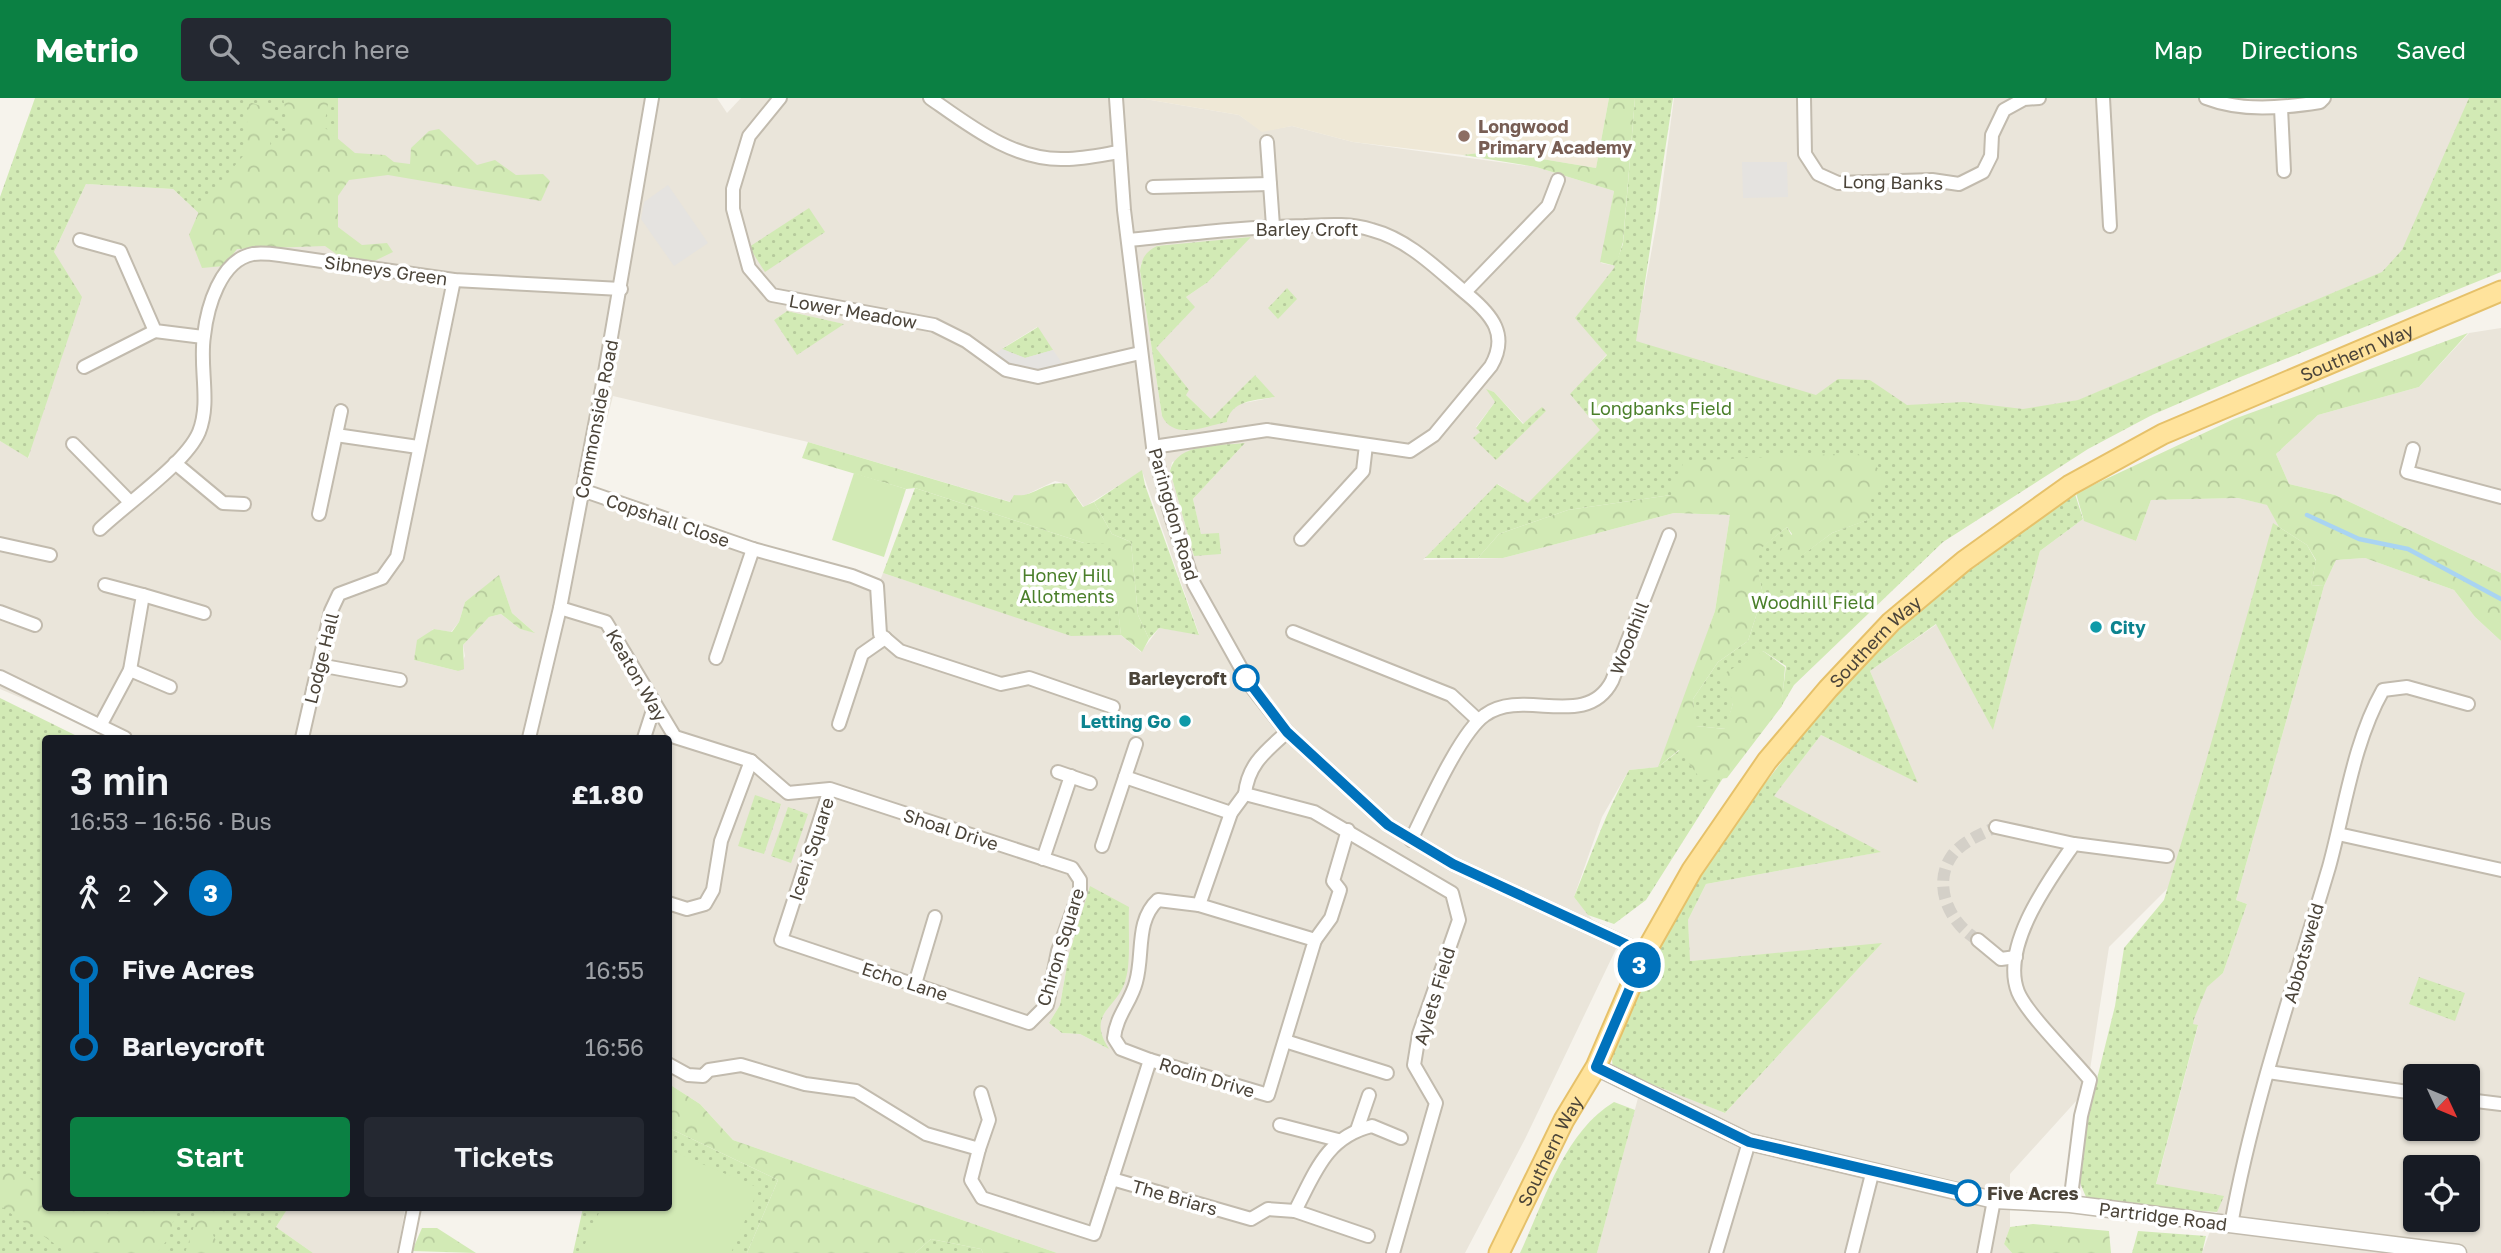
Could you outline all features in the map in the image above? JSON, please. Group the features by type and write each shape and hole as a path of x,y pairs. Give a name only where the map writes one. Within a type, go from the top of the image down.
{"main road":[{"name":"Southern Way","path":"1499,1253 1564,1120 1596,1067 1645,953 1692,870 1767,761 1828,689 1891,622 1964,561 2070,485 2163,434 2501,291"}],"street":[{"name":"Commonside Road","path":"530,735 560,608 621,289 632,202 652,98"},
{"name":"Lower Meadow","path":"780,98 749,136 733,189 733,209 749,268 772,295 934,325 965,341 1006,370 1038,377 1140,353"},
{"path":"930,98 972,128 1017,152 1063,160 1119,152"},
{"name":"Paringdon Road","path":"1116,98 1140,353 1153,447 1171,519 1194,584 1251,686 1287,732 1365,807 1411,840 1453,864 1645,953"},
{"name":"Long Banks","path":"1804,98 1805,154 1818,174 1840,183 1931,180 1959,184 1983,172 1991,156 1992,135 2004,110 2022,99 2039,98"},
{"path":"2103,98 2110,226"},
{"path":"2206,98 2225,106 2281,108 2320,102 2323,98"},
{"path":"2281,108 2284,171"},
{"path":"1267,142 1273,226"},
{"path":"1465,292 1548,205 1558,180"},
{"path":"1153,187 1270,184"},
{"name":"Barley Croft","path":"1129,240 1273,226 1329,225 1372,230 1408,246 1488,311 1497,327 1499,345 1491,366 1422,446 1403,451 1268,430 1153,447"},
{"path":"80,240 120,251 155,331"},
{"name":"Sibneys Green","path":"100,529 175,463 199,432 205,403 203,337 214,295 228,268 252,254 280,255 454,280 621,289"},
{"name":"Lodge Hall","path":"303,735 331,611 339,594 382,578 397,557 454,280"},
{"path":"84,366 155,331 203,337"},
{"path":"319,514 341,411"},
{"path":"336,435 418,447"},
{"path":"73,444 129,502"},
{"path":"1301,538 1363,471 1366,445"},
{"path":"2413,449 2407,472 2501,496"},
{"path":"175,463 223,503 244,504"},
{"name":"Copshall Close","path":"582,490 753,549 852,576 877,586 877,619 880,634 885,638"},
{"name":"Woodhill","path":"1478,720 1502,707 1578,706 1603,695 1612,681 1669,535"},
{"path":"0,544 50,555"},
{"name":"Copshall Close","path":"716,658 753,549"},
{"path":"105,585 204,613"},
{"path":"100,726 130,670 143,596"},
{"name":"Keaton Way","path":"560,608 606,622 654,707 675,737 751,761"},
{"path":"0,612 35,625"},
{"path":"1293,632 1451,695 1478,720 1411,840"},
{"path":"839,724 862,654 885,638 900,651 1001,684 1029,678 1113,707"},
{"path":"319,665 400,680"},
{"path":"130,670 170,687"},
{"path":"0,677 119,735"},
{"name":"Abbotsweld","path":"2231,1224 2245,1149 2338,834 2370,714 2383,690 2407,687 2468,705"},
{"path":"645,735 654,707"},
{"path":"1199,905 1231,813 1245,794 1247,777 1257,758 1287,732"},
{"path":"1102,846 1136,744"},
{"path":"672,904 687,909 705,904 713,890 721,841 751,761"},
{"name":"Iceni Square","path":"751,761 788,793 831,789 781,940"},
{"path":"1058,772 1090,783"},
{"path":"1043,859 1071,776"},
{"path":"1125,777 1231,813"},
{"name":"Shoal Drive","path":"831,789 1072,868"},
{"name":"Aylets Field","path":"1245,794 1314,812 1348,830 1394,862 1451,893 1459,920 1419,1034 1414,1065 1436,1103 1393,1253"},
{"path":"1996,827 2074,844 2167,856"},
{"name":"Rodin Drive","path":"1112,1179 1150,1060 1268,1095 1315,940 1331,918 1340,890 1332,881 1348,830"},
{"path":"2338,834 2501,870"},
{"path":"2070,1204 2081,1116 2090,1080 2027,1007 2017,989 2016,957 2024,926 2074,844"},
{"name":"Chiron Square","path":"1030,1023 1047,1004 1058,951 1080,891 1080,880 1072,868"},
{"path":"1150,1060 1121,1049 1114,1038 1120,1012 1136,984 1144,920 1148,909 1158,900 1199,905 1315,940"},
{"path":"915,985 935,918"},
{"name":"Echo Lane","path":"781,940 1030,1023"},
{"path":"1978,940 2001,959 2016,957"},
{"path":"1285,1041 1387,1073"},
{"path":"672,1066 688,1074 703,1076 709,1070 741,1065 805,1084 856,1091 926,1134 979,1149"},
{"name":"Partridge Road","path":"1596,1067 1749,1142 1994,1200 2070,1204 2458,1253"},
{"path":"2269,1072 2403,1091"},
{"name":"The Briars","path":"981,1093 989,1120 971,1180 982,1198 1094,1234 1112,1179 1251,1219 1268,1209 1295,1211 1368,1236"},
{"path":"1357,1130 1369,1095"},
{"path":"2480,1101 2501,1104"},
{"path":"1280,1125 1338,1140"},
{"path":"1295,1211 1321,1161 1338,1140 1372,1126 1401,1138"},
{"path":"1716,1253 1749,1142"},
{"path":"1852,1253 1873,1170"},
{"path":"1984,1253 1994,1200"},
{"path":"405,1253 413,1211"}],"shaded area":[{"path":"338,98 717,98 727,113 741,98 1139,98 1239,115 1262,131 1292,126 1353,142 1536,167 1614,191 1601,263 1616,266 1576,318 1607,354 1571,395 1601,430 1528,504 1498,484 1423,560 1503,558 1674,513 1730,515 1715,611 1658,767 1629,770 1602,817 1574,897 1616,949 1525,1139 1465,1253 1057,1253 733,1140 700,1104 672,1086 672,735 108,735 0,689 0,441 29,458 54,252 86,184 173,189 237,249 338,155","holes":["1250,237 1208,282 1186,297 1194,307 1155,348 1186,395 1212,420 1255,375 1274,397 1239,404 1229,413 1227,422 1162,416 1141,263","787,311 843,324 774,320","1037,327 1052,350 1003,349","1487,390 1494,392 1524,424 1542,408 1496,460 1474,438 1480,432 1476,427 1495,402","613,396 808,442 1011,502 1055,481 1067,484 1084,507 1142,471 1199,634 1159,628 1141,652 1121,635 1071,635 883,573 876,591 855,574 750,555 587,497","1244,444 1193,499 1201,535 1194,556 1170,471 1172,462","499,576 512,613 534,632 520,629 501,614 489,617 463,645 465,656 458,671 414,660 433,629 451,632 459,622 465,602","1069,954 1126,958 1126,978 1099,1022 1100,1035 1107,1048 1080,1034 1062,1033 1049,1023 1060,1005"]},
{"name":"Longwood Primary Academy","path":"1139,98 1609,98 1596,168 1494,151 1463,155 1353,142 1292,126 1262,132 1239,115"},
{"path":"1674,98 2473,98 2403,250 2383,272 2079,400 2023,410 1906,407 1870,380 1843,380 1803,405 1635,341 1659,210"},
{"path":"1742,162 1787,162 1788,197 1743,198"},
{"path":"668,185 708,243 674,266 641,219 644,202"},
{"path":"2501,328 2501,573 2335,495 2289,484 2276,454 2318,415 2419,387 2469,333"},
{"path":"1002,349 1025,358 1053,350 1062,363 1036,373 1006,366 992,355"},
{"path":"2238,498 2268,505 2279,527 2173,883 2109,947 2087,1089 2010,1174 2010,1227 2004,1244 2012,1253 1597,1253 1643,1079 1725,1113 1881,944 1689,961 1688,920 1706,884 1880,852 1773,797 1821,735 1917,782 1870,671 1937,624 1993,729 2040,551 2083,519 2136,541 2151,500"},
{"path":"2365,558 2454,590 2475,617 2501,641 2501,1253 2202,1253 2217,1212 2156,1185 2198,1026 2192,1024 2197,1005 2207,986 2223,973 2247,904 2236,900 2324,586 2336,560"},
{"path":"286,1211 404,1211 398,1250 407,1253 313,1253 276,1227"}],"green space":[{"path":"35,98 338,98 338,155 237,249 173,189 86,184 54,252 82,297 28,458 0,441 0,197"},
{"path":"283,98 329,98 324,127 355,153 385,155 394,162 410,164 411,148 429,131 439,129 477,165 495,160 516,175 543,174 550,181 541,201 388,175 349,180 338,196 338,227 362,245 387,243 393,252 364,266 349,263 325,246 237,249 224,266 202,268 189,235 203,202 244,155 249,102 276,111 270,145 290,131"},
{"path":"1609,98 1635,98 1623,242 1616,266 1600,262 1614,191 1536,167 1463,155 1494,151 1596,168"},
{"path":"1635,98 1673,98 1636,341 1816,395 1838,379 1870,380 1907,405 1964,402 2023,409 2078,400 2382,272 2402,250 2469,98 2501,98 2501,272 2238,378 2152,415 2088,449 1943,542 1794,685 1781,707 1786,666 1763,651 1733,703 1726,729 1695,726 1693,699 1718,662 1748,641 1763,594 1753,554 1787,527 1802,555 1832,533 1872,518 1671,495 1568,510 1499,534 1478,558 1425,558 1497,484 1528,503 1600,430 1570,394 1607,355 1575,318 1614,268 1623,244"},
{"path":"809,208 825,232 765,272 749,247"},
{"path":"1251,237 1208,282 1186,297 1195,307 1156,348 1189,390 1186,395 1211,419 1255,375 1275,397 1239,405 1229,415 1227,422 1191,430 1174,428 1167,424 1162,416 1140,271 1143,259 1157,246"},
{"path":"1287,288 1297,299 1278,319 1268,308"},
{"path":"787,311 844,324 797,355 774,320"},
{"path":"1038,327 1053,350 1025,358 1002,349"},
{"path":"2468,333 2419,387 2318,415 2276,454 2289,484 2335,495 2501,573 2501,641 2475,617 2454,590 2365,558 2336,560 2324,586 2311,585 2316,560 2307,545 2279,527 2267,505 2238,498 2151,500 2136,541 2084,521 2076,493 2234,419"},
{"path":"1486,389 1494,392 1523,424 1542,407 1546,411 1496,460 1473,438 1480,432 1476,428 1495,402"},
{"path":"808,442 1010,502 1014,495 1028,494 1052,484 1067,484 1083,507 1094,502 1112,534 1131,542 1138,615 1149,639 1142,652 1121,635 1110,544 1084,543 915,488 906,489 802,458"},
{"path":"1245,443 1193,499 1201,534 1219,533 1221,554 1194,556 1170,471 1174,462 1190,450 1201,447"},
{"path":"1857,453 1887,475 1868,504 1873,518 1832,533 1792,563 1780,552 1792,534 1787,527 1754,554 1763,594 1748,641 1718,662 1693,699 1696,726 1725,729 1733,703 1723,674 1763,651 1785,667 1782,706 1727,778 1702,781 1679,750 1658,767 1715,611 1730,515 1674,513 1503,558 1478,558 1499,534 1568,510 1671,495 1684,461"},
{"path":"1142,470 1199,635 1159,628 1149,639 1138,615 1131,542 1112,534 1094,502"},
{"path":"854,473 906,489 884,557 832,540"},
{"name":"Honey Hill Allotments","path":"915,488 1084,543 1111,543 1121,635 1071,636 883,573"},
{"path":"2074,491 2083,519 2040,551 1993,730 1936,624 1870,671 1918,783 1821,735 1774,796 1881,852 1706,884 1688,920 1690,961 1882,943 1725,1113 1613,1069 1612,1060 1636,972 1741,815 1842,683 1964,570"},
{"path":"2273,523 2307,545 2316,561 2311,585 2324,586 2236,900 2247,904 2223,973 2207,987 2194,1019 2193,1024 2198,1025 2156,1184 2224,1196 2217,1212 2157,1208 2086,1197 2078,1178 2089,1111 2115,1006 2124,948 2164,900"},
{"path":"499,575 512,613 535,633 520,629 501,614 489,617 463,645 464,669 458,671 414,660 417,640 434,629 452,632 459,622 465,602"},
{"path":"0,698 75,735 42,735 42,1211 286,1211 276,1227 313,1253 0,1253"},
{"path":"1680,750 1702,780 1723,778 1646,900 1614,924 1588,915 1574,897 1606,817 1629,770 1658,767"},
{"path":"755,795 781,804 764,854 738,846"},
{"path":"788,807 808,814 791,863 771,856"},
{"path":"1090,886 1129,907 1128,971 1122,988 1102,1018 1103,1037 1109,1049 1080,1034 1062,1033 1049,1023 1060,1005 1069,954"},
{"path":"2419,977 2465,993 2455,1021 2409,1004"},
{"path":"672,1086 700,1104 733,1140 1057,1253 983,1253 981,1249 931,1239 915,1253 747,1253 778,1180 672,1129"},
{"path":"1614,1102 1635,1110 1597,1253 1520,1253 1547,1191 1569,1150 1597,1115"},
{"path":"672,1129 778,1180 747,1253 573,1253 582,1211 672,1211"},
{"path":"672,1151 759,1188 731,1253 581,1253 600,1211 672,1211"},
{"path":"11,1167 42,1186 42,1211 102,1211 107,1214 112,1211 176,1211 168,1239 157,1253 68,1253 0,1206 0,1168"},
{"path":"199,1211 228,1211 213,1235 223,1253 185,1253"},
{"path":"2033,1224 2109,1231 2111,1253 2012,1253 2004,1244 2010,1227"},
{"path":"422,1228 437,1228 476,1253 412,1251"},
{"path":"2138,1231 2206,1236 2202,1253 2132,1253"},
{"path":"931,1239 981,1249 983,1253 915,1253"}],"waterway":[{"path":"2307,515 2359,539 2408,549 2501,599"}],"tunnel":[{"path":"1978,940 1968,933 1952,914 1944,892 1943,880 1955,852 1971,839 1996,827"}],"bus line":[{"name":"3","path":"1246,678 1287,732 1365,807 1388,825 1453,864 1645,953 1596,1067 1749,1142 1968,1193"}],"place":[{"name":"Longwood Primary Academy","path":"1464,136"},
{"name":"City","path":"2096,627"},
{"name":"Barleycroft","path":"1246,678"},
{"name":"Letting Go","path":"1185,721"},
{"name":"Five Acres","path":"1968,1193"}],"park label":[{"name":"Longbanks Field","path":"1661,408"},
{"name":"Woodhill Field","path":"1813,602"}]}
